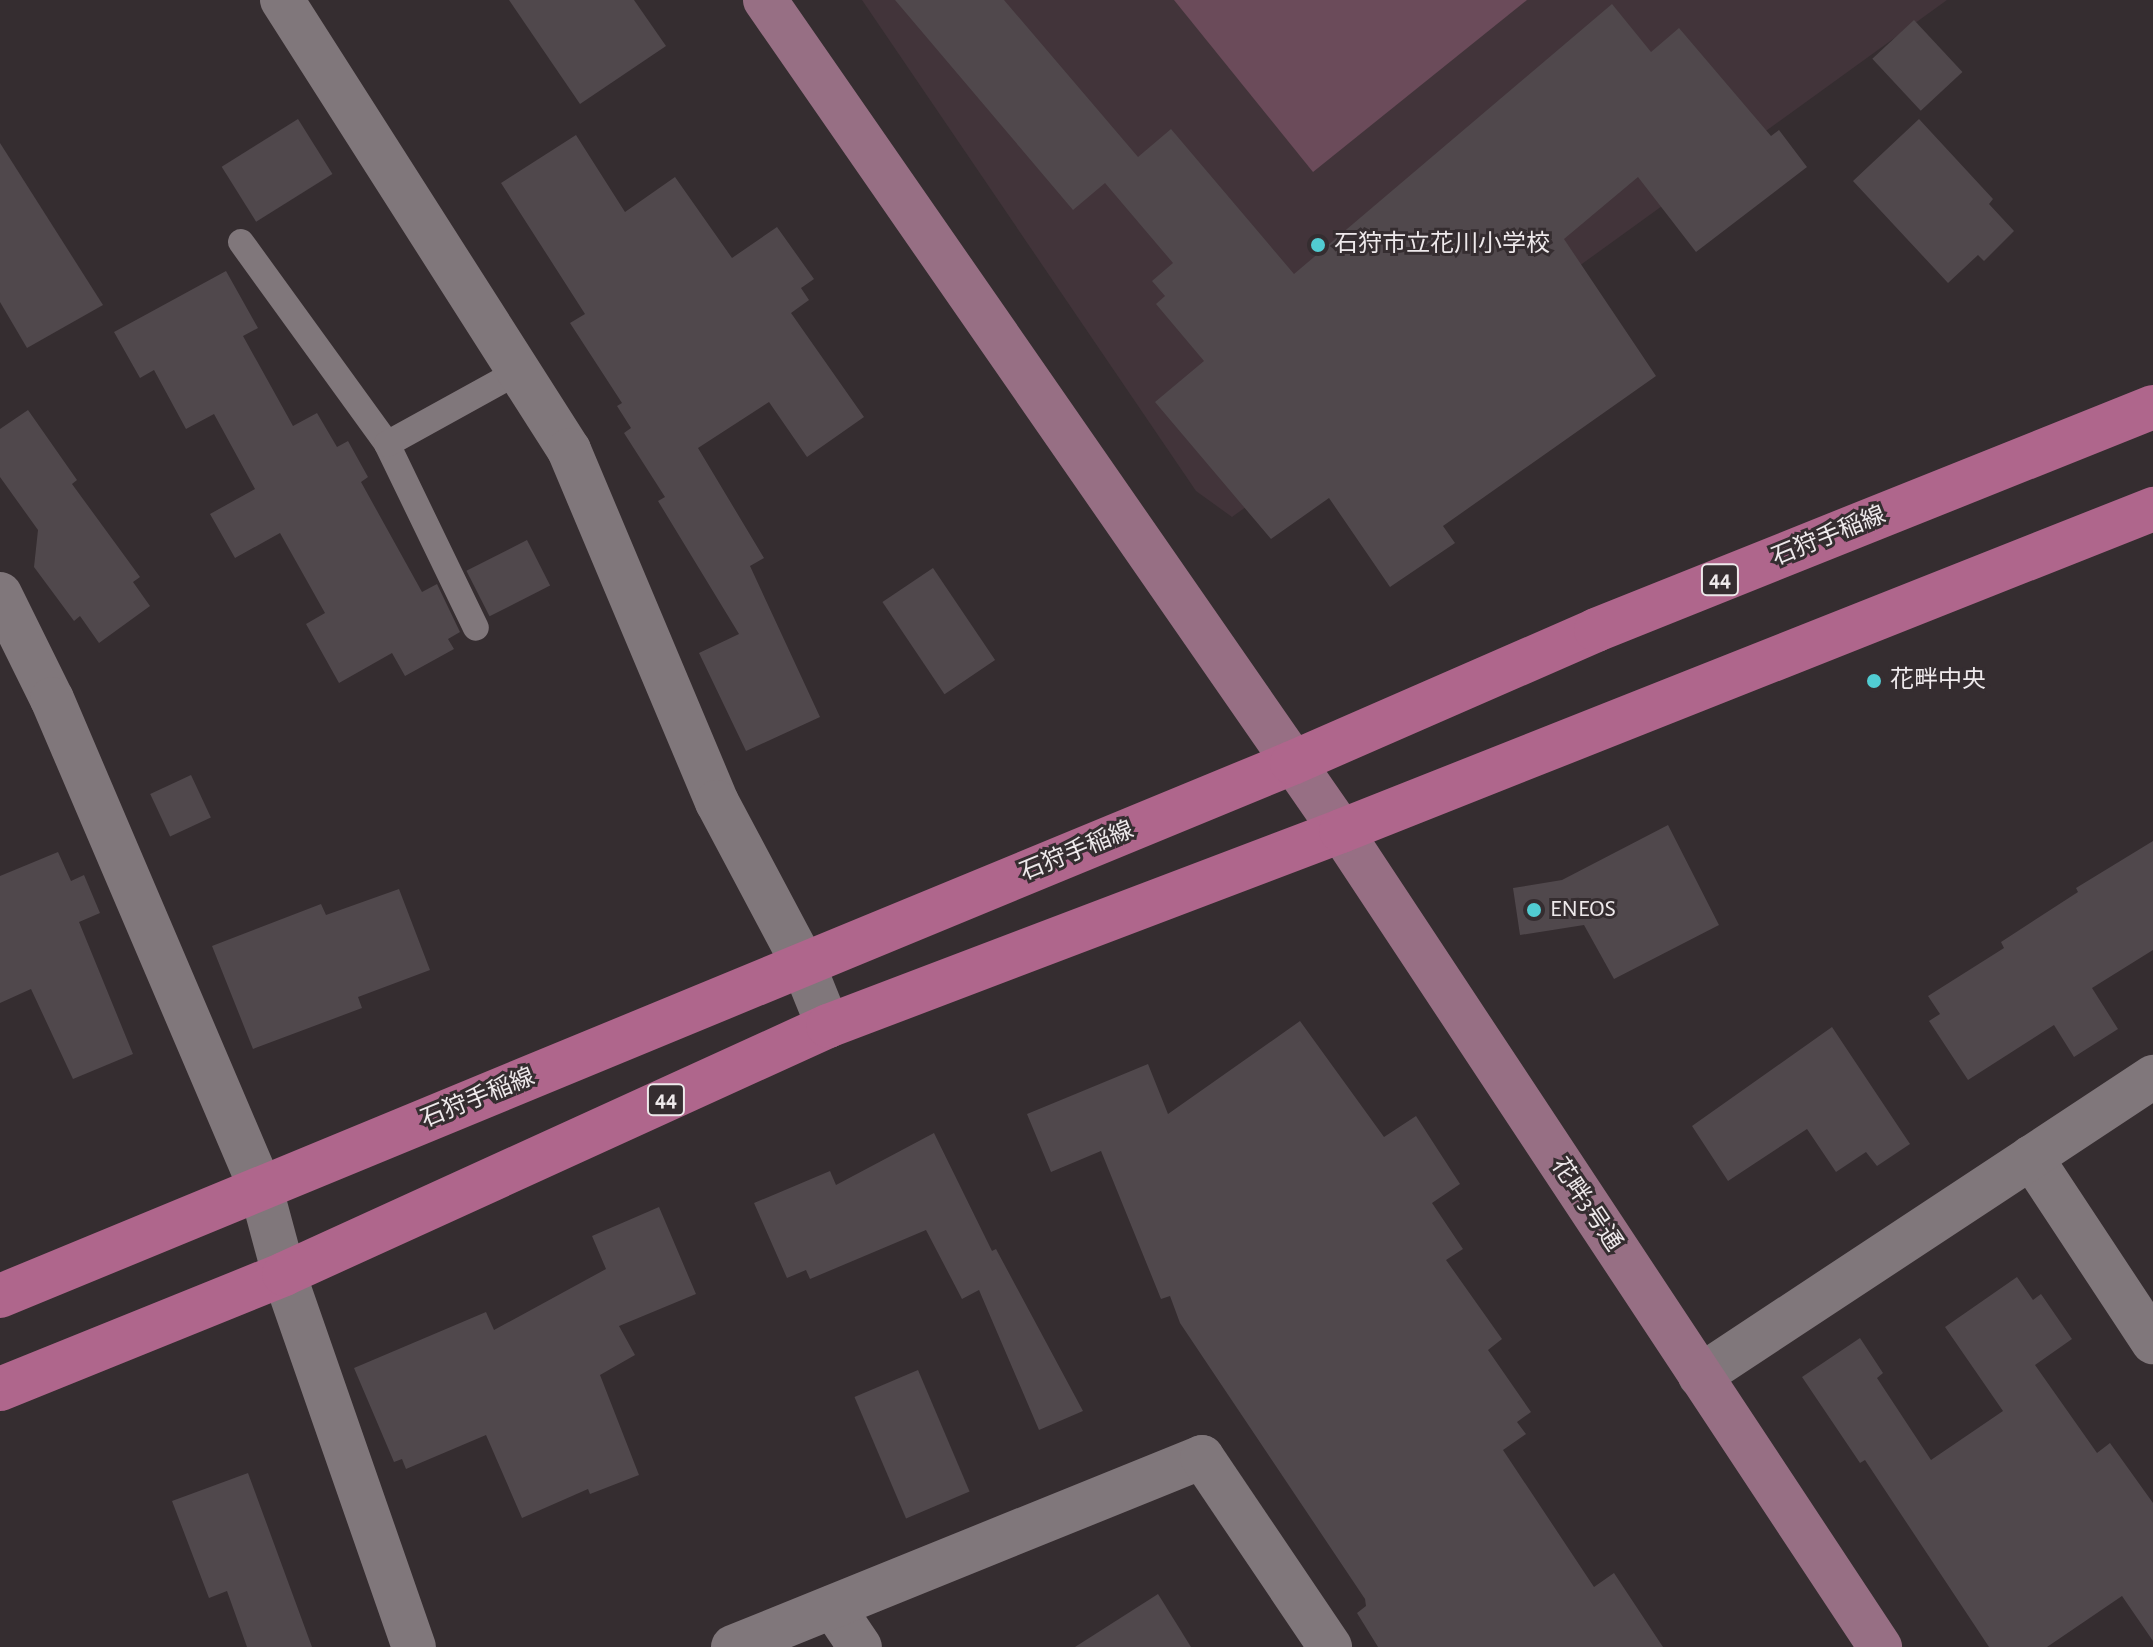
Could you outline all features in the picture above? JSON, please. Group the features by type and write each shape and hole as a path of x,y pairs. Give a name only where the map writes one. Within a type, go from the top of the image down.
{"main road":[{"name":"石狩手稲線","path":"0,1296 1292,763 1596,630 2153,407"},
{"name":"44","path":"0,1389 284,1274 828,1026 1341,831 2153,509"}],"street":[{"path":"282,0 569,450 717,802 803,964 828,1026"},
{"name":"花畔3号通","path":"765,0 1341,831 1880,1647"},
{"path":"0,594 52,699 261,1189 284,1274 414,1647"},
{"path":"1700,1376 2153,1077"},
{"path":"2031,1157 2153,1342"},
{"path":"733,1647 1202,1457 1330,1647"},
{"path":"833,1607 860,1647"}],"lane":[{"path":"241,242 387,444 476,628"},
{"path":"387,444 519,371"}],"shaded area":[{"name":"石狩市立花川小学校","path":"862,0 1947,0 1232,517 1196,491"},
{"path":"1174,0 1527,0 1313,172"}],"building":[{"path":"509,0 634,0 666,46 580,104"},
{"path":"895,0 1004,0 1138,157 1171,129 1294,274 1612,4 1651,52 1679,28 1771,136 1779,130 1807,167 1696,252 1638,177 1564,239 1656,376 1443,526 1455,543 1390,587 1329,498 1271,539 1155,402 1204,361 1156,304 1165,296 1152,281 1173,263 1105,183 1073,210"},
{"path":"1914,20 1962,72 1921,111 1872,59"},
{"path":"298,119 332,174 256,222 222,167"},
{"path":"1919,119 1993,199 1989,204 2014,231 1984,261 1978,255 1948,283 1853,181"},
{"path":"576,135 625,212 675,177 732,258 777,227 814,279 801,288 809,300 791,313 864,417 807,457 769,402 698,448 764,558 750,566 820,717 746,751 699,653 739,634 658,501 665,497 624,433 631,428 617,406 622,403 570,323 585,314 501,183"},
{"path":"0,143 103,305 27,348 0,302"},
{"path":"226,271 258,328 243,336 293,426 317,413 337,447 348,441 368,477 361,482 422,592 437,584 460,632 448,639 454,649 405,676 392,653 339,683 306,624 325,613 280,533 235,558 210,514 255,489 214,414 186,429 154,370 140,378 114,332"},
{"path":"28,410 77,480 72,484 140,577 133,582 150,606 99,643 80,616 74,621 34,567 38,530 0,477 0,429"},
{"path":"527,540 550,585 490,616 466,571"},
{"path":"933,568 995,660 944,694 882,602"},
{"path":"191,775 211,818 170,837 150,794"},
{"path":"1668,825 1719,925 1614,979 1584,925 1520,935 1513,888 1562,880"},
{"path":"2153,841 2153,950 2092,988 2118,1029 2074,1057 2054,1025 1968,1080 1929,1021 1940,1014 1928,996 2004,948 2001,942 2078,892 2076,888"},
{"path":"58,852 71,881 84,875 100,913 79,922 133,1054 73,1079 31,989 0,1003 0,876"},
{"path":"399,889 430,970 358,997 362,1008 253,1049 212,946 321,904 326,915"},
{"path":"1300,1021 1384,1137 1416,1116 1460,1184 1432,1203 1463,1249 1446,1260 1502,1339 1488,1350 1531,1412 1517,1422 1526,1434 1503,1450 1594,1587 1614,1573 1663,1647 1378,1647 1357,1613 1366,1606 1365,1599 1180,1323 1170,1296 1161,1299 1101,1151 1051,1172 1027,1114 1148,1064 1168,1114"},
{"path":"1832,1027 1910,1144 1877,1166 1866,1152 1836,1172 1807,1129 1728,1181 1692,1126"},
{"path":"934,1133 992,1251 996,1249 1083,1411 1039,1430 979,1290 962,1299 926,1230 810,1279 806,1270 787,1278 754,1203 830,1171 836,1185"},
{"path":"659,1207 696,1294 619,1326 635,1355 600,1375 639,1475 590,1494 588,1489 522,1518 486,1435 406,1469 402,1459 394,1462 354,1368 486,1312 494,1330 606,1269 592,1236"},
{"path":"2017,1277 2033,1300 2041,1294 2072,1339 2035,1365 2097,1453 2110,1443 2153,1503 2153,1641 2122,1596 2047,1647 1989,1647 1865,1460 1860,1463 1802,1377 1860,1338 1883,1373 1877,1378 1931,1460 2003,1411 1945,1327"},
{"path":"918,1370 970,1492 906,1518 854,1397"},
{"path":"248,1473 312,1647 247,1647 227,1591 209,1598 172,1501"},
{"path":"1158,1594 1191,1647 1075,1647"}],"place":[{"name":"石狩市立花川小学校","path":"1318,245"},
{"name":"花畔中央","path":"1874,681"},
{"name":"ENEOS","path":"1534,910"}]}
